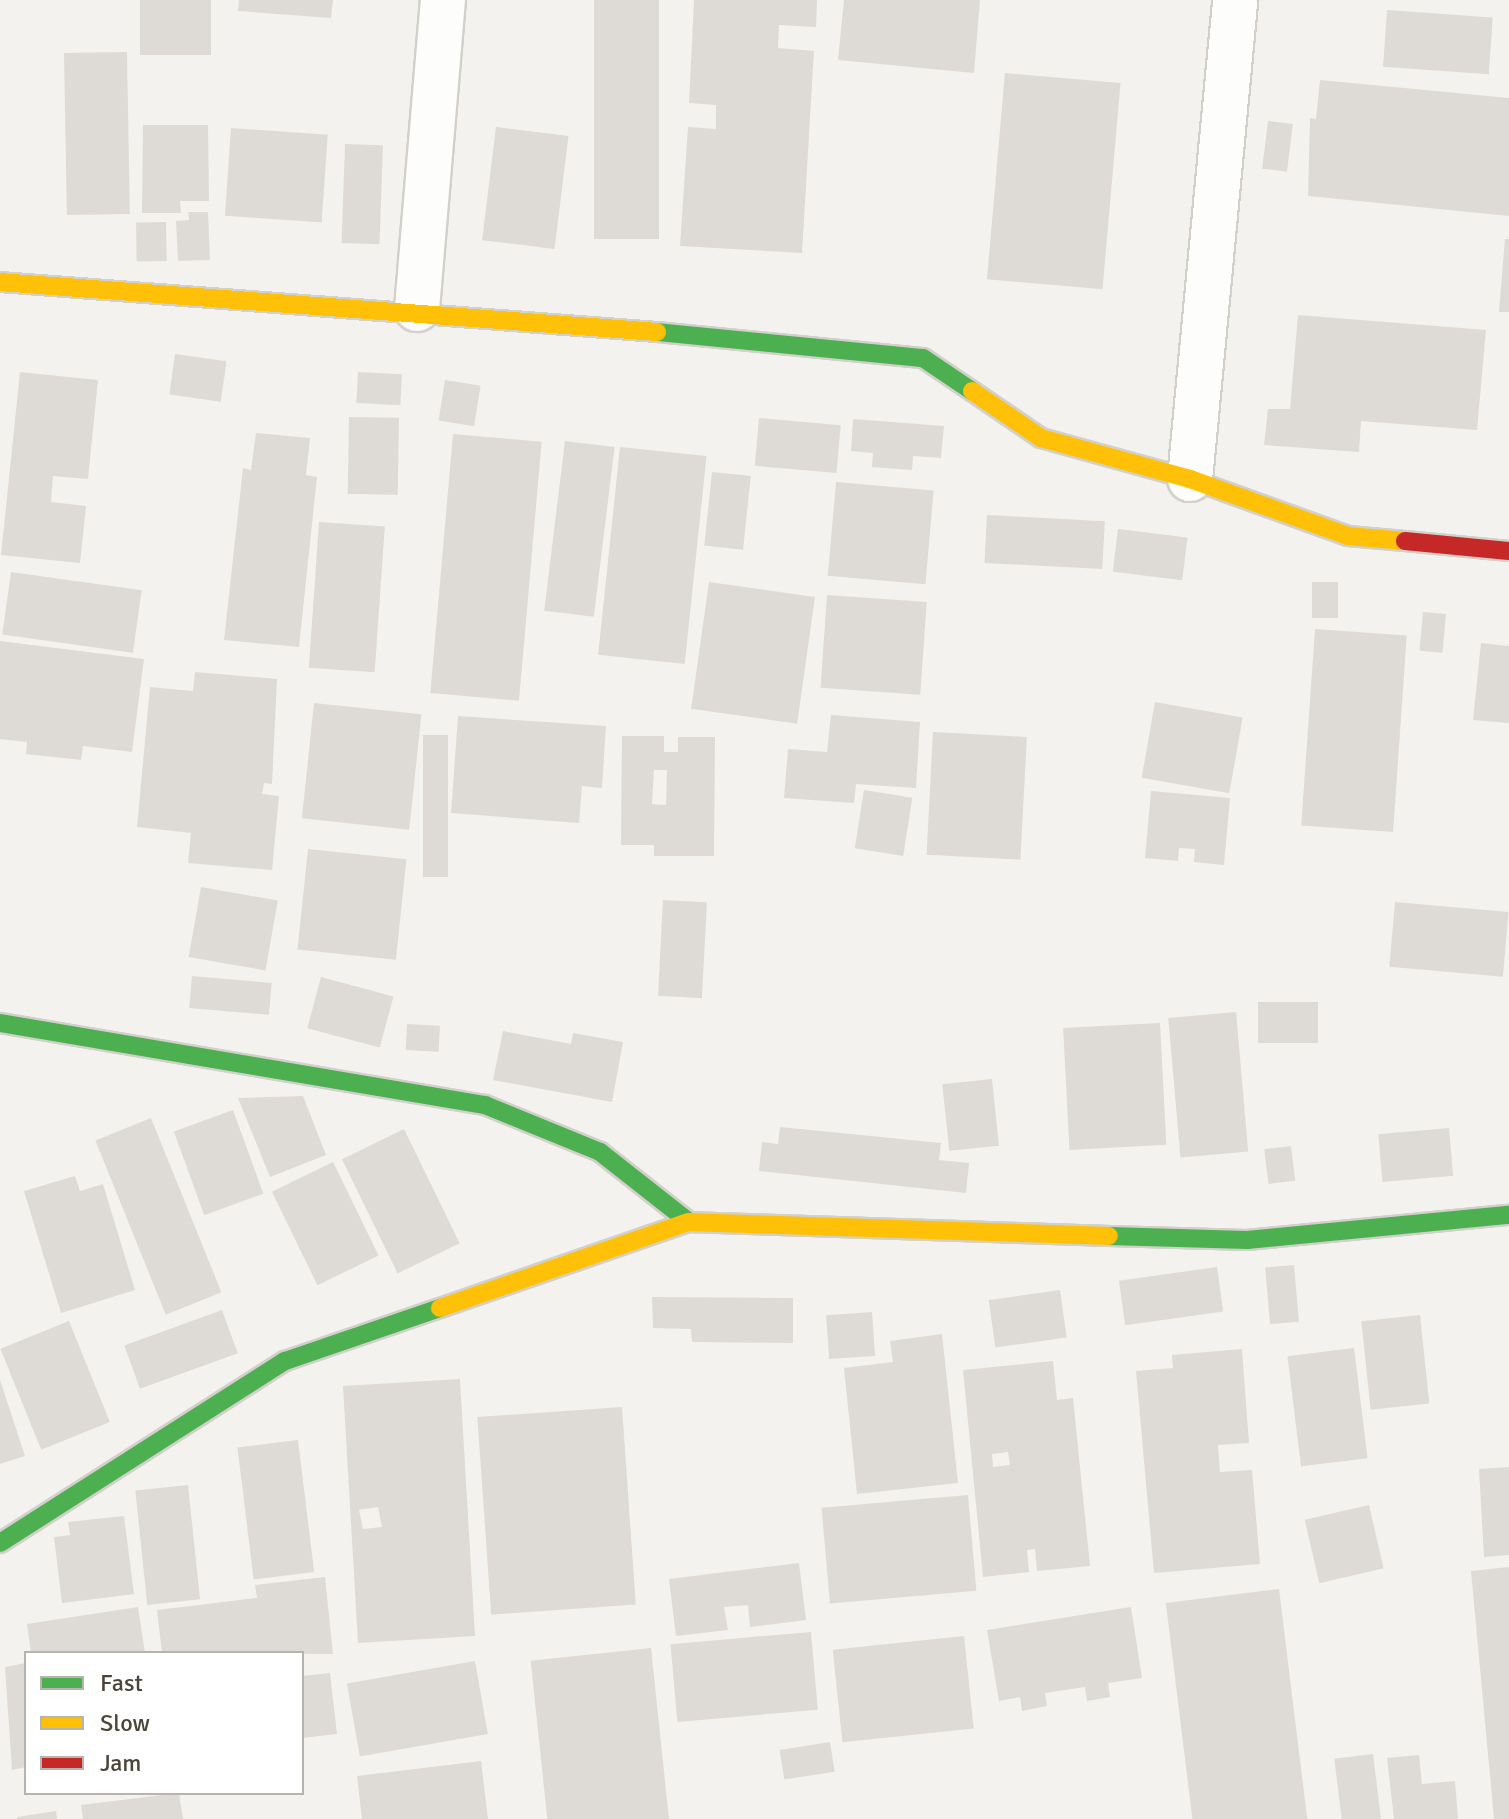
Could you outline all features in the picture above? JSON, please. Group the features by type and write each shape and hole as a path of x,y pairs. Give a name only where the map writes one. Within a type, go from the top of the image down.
{"street":[{"path":"417,309 443,0"},
{"path":"1190,479 1235,0"},
{"path":"0,282 417,309 923,358 1041,438 1190,479 1348,536 1509,551"},
{"path":"0,1023 485,1105 600,1152 689,1222"},
{"path":"0,1543 285,1361 689,1222 1247,1240 1509,1215"}],"building":[{"path":"140,0 211,0 211,55 140,55"},
{"path":"239,0 333,0 331,18 238,11"},
{"path":"594,0 659,0 659,239 594,239"},
{"path":"694,0 817,0 816,27 779,25 778,48 814,51 802,253 680,246 688,127 716,129 716,105 689,103"},
{"path":"844,0 980,0 974,73 838,60"},
{"path":"1387,10 1493,17 1489,74 1383,67"},
{"path":"127,52 130,214 67,215 64,53"},
{"path":"1005,73 1121,83 1103,289 987,279"},
{"path":"1320,80 1509,98 1509,216 1308,196 1310,118 1316,119"},
{"path":"1268,121 1293,124 1287,172 1262,169"},
{"path":"143,125 208,125 209,201 180,201 181,213 142,213"},
{"path":"496,127 568,136 555,249 482,240"},
{"path":"231,128 328,135 322,223 225,216"},
{"path":"345,144 383,145 380,244 342,243"},
{"path":"188,212 208,212 210,260 178,261 176,221 189,220"},
{"path":"166,222 167,261 137,262 136,223"},
{"path":"1505,239 1509,239 1509,312 1499,312"},
{"path":"1298,315 1486,330 1477,430 1361,421 1359,452 1264,445 1268,409 1290,409"},
{"path":"175,354 226,361 221,402 169,395"},
{"path":"20,372 98,380 88,479 53,476 51,502 86,506 80,563 1,555"},
{"path":"358,372 402,374 400,405 356,403"},
{"path":"445,380 481,386 474,426 439,420"},
{"path":"349,417 399,418 398,495 348,494"},
{"path":"759,418 841,425 837,473 755,466"},
{"path":"853,419 944,426 941,458 913,456 912,470 872,467 873,453 851,451"},
{"path":"256,433 310,438 306,475 317,477 299,647 224,640 243,468 251,470"},
{"path":"453,434 542,442 519,701 430,693"},
{"path":"565,441 615,447 594,617 544,611"},
{"path":"620,447 707,456 685,664 598,655"},
{"path":"712,472 751,476 743,550 704,546"},
{"path":"836,482 934,491 925,584 828,576"},
{"path":"987,515 1105,521 1102,569 984,563"},
{"path":"319,522 385,527 375,672 309,668"},
{"path":"1118,529 1187,538 1182,580 1113,572"},
{"path":"11,572 142,590 133,653 2,634"},
{"path":"709,582 815,597 797,724 691,709"},
{"path":"1312,582 1338,582 1338,618 1312,618"},
{"path":"827,595 927,602 920,695 821,688"},
{"path":"1423,612 1446,614 1443,653 1420,651"},
{"path":"1315,629 1407,635 1393,832 1301,826"},
{"path":"0,641 144,659 132,752 83,746 81,760 26,754 27,742 0,739"},
{"path":"1481,643 1509,646 1509,723 1473,720"},
{"path":"195,672 277,679 272,784 264,783 262,794 279,796 272,870 188,863 191,833 137,827 150,687 193,691"},
{"path":"1155,702 1243,717 1229,793 1142,778"},
{"path":"314,703 421,714 409,830 302,818"},
{"path":"831,715 920,722 916,788 856,784 854,803 784,798 788,749 827,752"},
{"path":"458,716 606,726 602,788 582,786 579,823 451,813"},
{"path":"933,732 1027,737 1020,860 927,855"},
{"path":"423,735 448,735 448,877 423,877"},
{"path":"622,736 664,736 664,752 678,752 678,737 715,737 714,856 654,856 654,845 621,845","holes":["654,770 667,770 666,805 652,804"]},
{"path":"864,790 912,798 903,856 855,848"},
{"path":"1151,791 1230,798 1224,865 1194,862 1195,849 1179,848 1178,861 1145,858"},
{"path":"308,849 406,859 396,960 297,949"},
{"path":"201,887 278,901 265,970 189,957"},
{"path":"663,900 707,902 702,998 658,996"},
{"path":"1395,902 1509,912 1503,977 1389,967"},
{"path":"192,976 272,983 269,1015 189,1008"},
{"path":"321,977 393,996 380,1048 307,1028"},
{"path":"1258,1002 1318,1002 1318,1043 1258,1043"},
{"path":"1236,1012 1248,1151 1180,1157 1168,1018"},
{"path":"1160,1023 1166,1145 1070,1150 1063,1028"},
{"path":"407,1024 440,1026 439,1052 406,1050"},
{"path":"503,1031 571,1044 573,1033 623,1042 612,1102 493,1080"},
{"path":"992,1079 999,1146 949,1151 942,1084"},
{"path":"303,1096 326,1155 270,1177 238,1098"},
{"path":"233,1110 263,1194 204,1215 174,1132"},
{"path":"151,1118 221,1292 166,1315 95,1140"},
{"path":"780,1127 941,1143 939,1160 969,1163 966,1193 759,1171 762,1142 778,1144"},
{"path":"1449,1128 1453,1176 1382,1182 1378,1134"},
{"path":"404,1129 460,1243 398,1273 342,1159"},
{"path":"1291,1146 1295,1181 1268,1184 1264,1149"},
{"path":"333,1162 379,1255 317,1285 272,1192"},
{"path":"75,1176 80,1191 103,1184 135,1290 61,1313 24,1191"},
{"path":"1294,1265 1299,1322 1270,1324 1265,1268"},
{"path":"1217,1267 1223,1312 1125,1325 1119,1281"},
{"path":"1060,1290 1067,1338 995,1348 989,1300"},
{"path":"652,1297 793,1298 793,1343 692,1342 691,1329 653,1328"},
{"path":"222,1310 238,1353 140,1389 124,1346"},
{"path":"872,1312 875,1356 829,1359 826,1315"},
{"path":"1420,1315 1429,1404 1371,1410 1361,1321"},
{"path":"69,1321 110,1422 41,1450 0,1349"},
{"path":"942,1334 958,1483 857,1494 844,1368 893,1362 890,1341"},
{"path":"1354,1348 1368,1458 1301,1466 1287,1356"},
{"path":"1242,1349 1249,1443 1218,1445 1220,1472 1252,1470 1260,1564 1154,1573 1136,1371 1173,1368 1172,1355"},
{"path":"1053,1361 1057,1400 1073,1398 1090,1566 1037,1571 1035,1549 1027,1550 1029,1572 983,1577 963,1370","holes":["1008,1452 1010,1465 993,1467 992,1454"]},
{"path":"460,1379 475,1636 358,1643 343,1386","holes":["378,1507 382,1527 363,1529 359,1510"]},
{"path":"0,1380 25,1456 0,1464"},
{"path":"622,1407 636,1605 491,1615 477,1417"},
{"path":"298,1440 314,1572 254,1579 237,1447"},
{"path":"1509,1467 1509,1555 1484,1557 1479,1469"},
{"path":"188,1485 200,1599 147,1605 135,1491"},
{"path":"968,1495 976,1591 830,1603 822,1508"},
{"path":"1369,1505 1384,1568 1319,1583 1305,1520"},
{"path":"124,1516 134,1594 62,1603 54,1537 70,1535 68,1522"},
{"path":"799,1563 806,1620 750,1627 748,1605 724,1607 728,1630 676,1636 669,1579"},
{"path":"1509,1567 1509,1819 1494,1819 1471,1571"},
{"path":"325,1577 333,1654 304,1654 304,1651 162,1651 157,1610 257,1598 255,1585"},
{"path":"1279,1589 1307,1819 1192,1819 1166,1603"},
{"path":"138,1607 145,1651 31,1651 27,1624"},
{"path":"1131,1607 1142,1678 1108,1683 1110,1697 1087,1701 1085,1687 1045,1693 1047,1706 1022,1711 1020,1697 999,1701 987,1630"},
{"path":"811,1632 818,1710 677,1722 671,1644"},
{"path":"964,1636 974,1728 842,1742 833,1650"},
{"path":"651,1648 669,1819 547,1819 531,1661"},
{"path":"475,1661 488,1734 360,1756 347,1684"},
{"path":"24,1663 24,1767 12,1770 5,1667"},
{"path":"330,1673 337,1734 304,1738 304,1676"},
{"path":"830,1742 835,1772 784,1780 780,1750"},
{"path":"1373,1754 1381,1819 1342,1819 1334,1759"},
{"path":"1419,1755 1422,1784 1455,1781 1458,1819 1394,1819 1387,1758"},
{"path":"481,1761 488,1819 362,1819 357,1776"},
{"path":"179,1795 183,1819 83,1819 81,1805"},
{"path":"56,1811 57,1819 17,1819 17,1817"}],"traffic: fast":[{"path":"657,332 923,358 972,391"},
{"path":"0,1023 485,1105 600,1152 689,1222"},
{"path":"1109,1236 1247,1240 1509,1215"},
{"path":"0,1543 285,1361 440,1308"}],"traffic: slow":[{"path":"0,282 657,332"},
{"path":"972,391 1041,438 1190,479 1348,536 1405,541"},
{"path":"440,1308 689,1222 1109,1236"}],"traffic: jam":[{"path":"1405,541 1509,551"}]}
